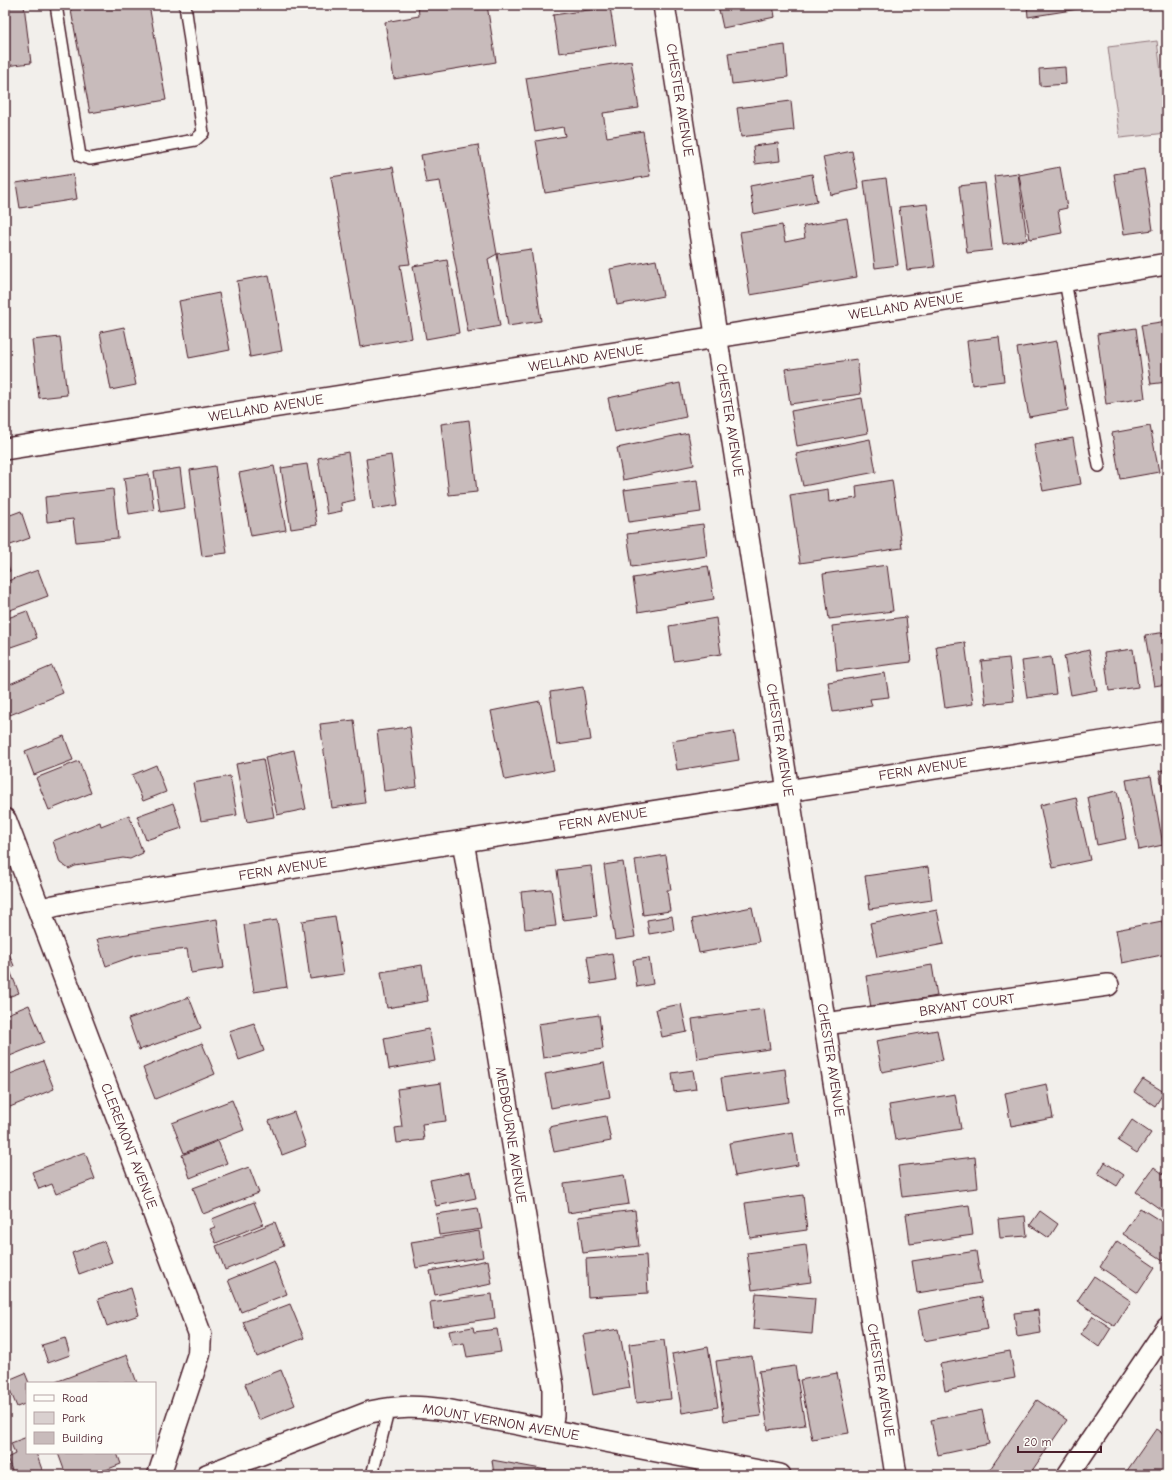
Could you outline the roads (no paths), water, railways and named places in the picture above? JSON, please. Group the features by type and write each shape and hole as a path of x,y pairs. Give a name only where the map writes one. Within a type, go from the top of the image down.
{"main road":[{"name":"CLEREMONT AVENUE","path":"5,820 200,1334 199,1354 159,1475"}],"street":[{"name":"CHESTER AVENUE","path":"664,5 896,1475"},
{"name":"WELLAND AVENUE","path":"5,449 717,337 1167,264"},
{"name":"FERN AVENUE","path":"40,910 79,901 1167,732"},
{"name":"MEDBOURNE AVENUE","path":"463,841 553,1387 553,1416 550,1430"},
{"name":"BRYANT COURT","path":"825,1024 1108,985"},
{"path":"1068,1475 1167,1328"},
{"name":"MOUNT VERNON AVENUE","path":"207,1475 370,1412 407,1406 446,1410 780,1475"}],"lane":[{"path":"56,5 80,156 90,159 195,140 202,133 185,5"},
{"path":"1065,281 1098,466"},
{"path":"372,1475 389,1408"}]}
